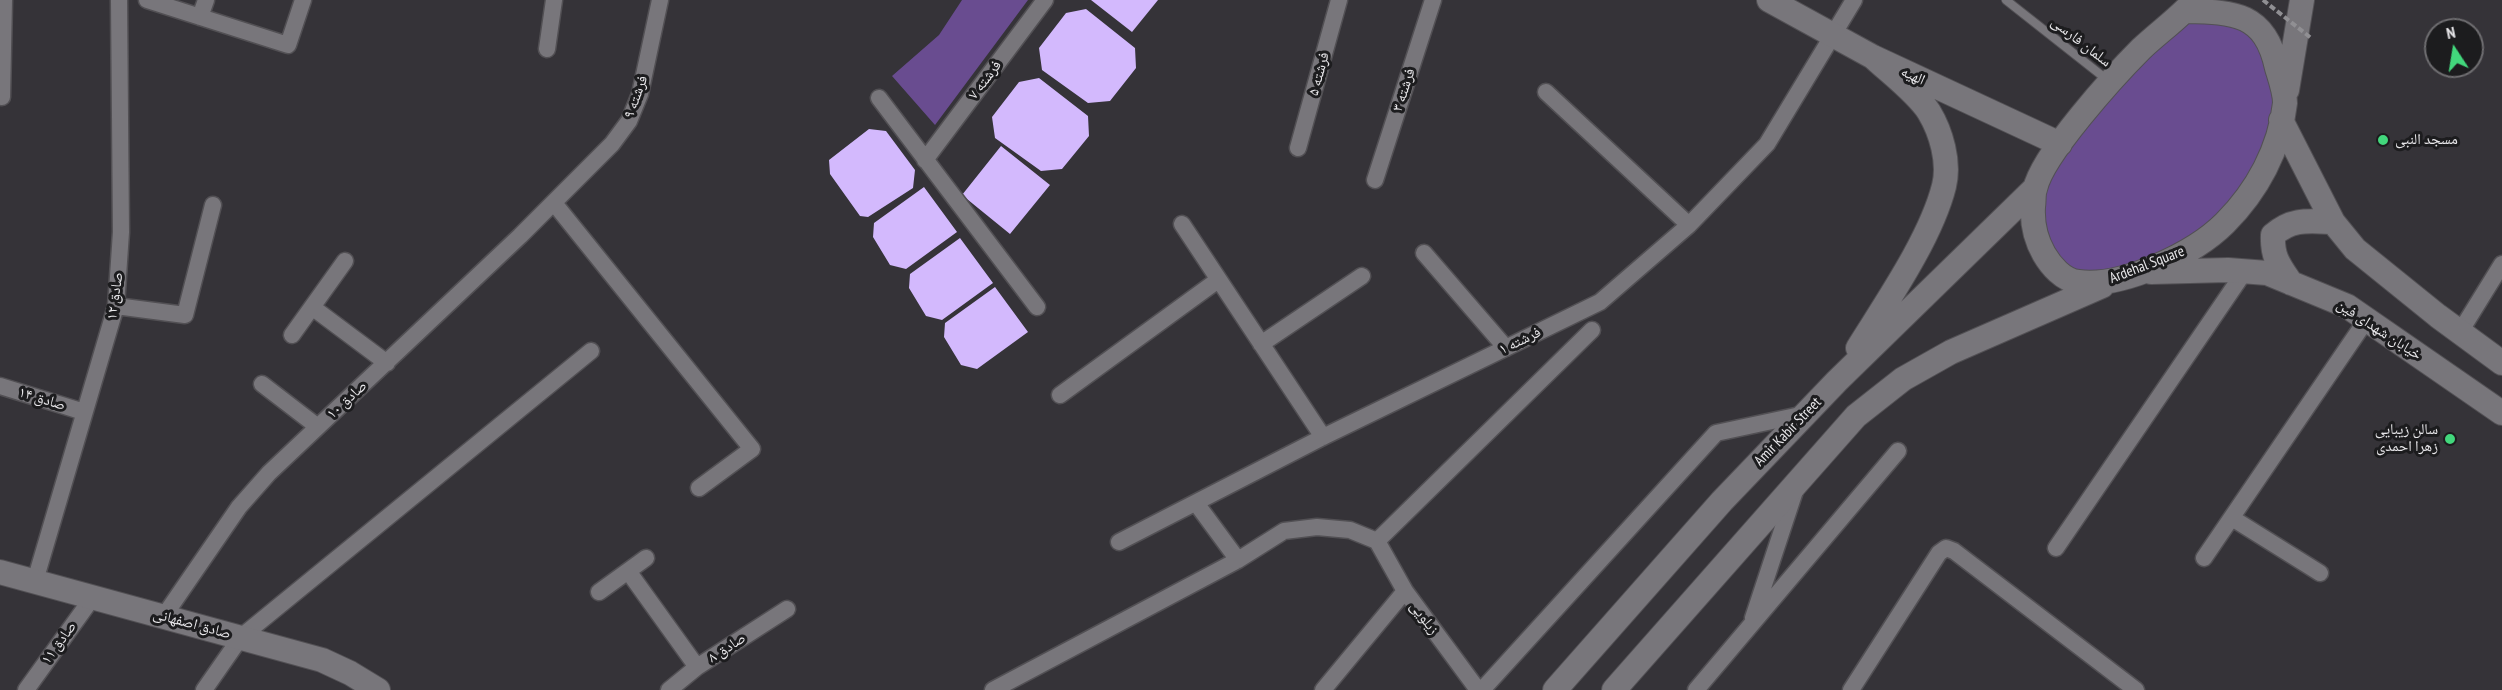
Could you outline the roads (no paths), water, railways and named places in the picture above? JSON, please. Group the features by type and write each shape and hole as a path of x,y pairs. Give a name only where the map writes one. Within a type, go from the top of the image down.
{"main road":[{"name":"الهیه","path":"1769,0 1833,33 1873,57 2060,144"},
{"path":"2302,0 2283,111 2332,222 2355,249 2502,363"},
{"name":"Ardehal Square","path":"2190,5 2246,18 2266,36 2274,54 2283,111 2275,147 2263,174 2247,199 2225,224 2201,243 2137,273 2111,282 2076,282 2061,275 2049,263 2037,243 2032,218 2035,188 2060,144 2111,82 2140,50 2190,5"},
{"path":"1837,381 1896,286 1931,222 1945,185 1944,152 1939,131 1927,109 1873,57"},
{"name":"Amir Kabir Street","path":"1555,690 1722,501 1805,414 2035,188"},
{"path":"2291,283 2279,266 2272,250 2273,235 2284,225 2301,221 2332,222"},
{"name":"خیابان شهدای فین","path":"2137,273 2245,271 2267,273 2347,306 2502,413"},
{"path":"1614,690 1856,416 1903,379 1951,352 2111,282"},
{"name":"صادق اصفهانی","path":"0,572 322,660 378,690"}],"street":[{"path":"2,97 4,0"},
{"name":"صادق ۱۲","path":"35,581 116,306 120,232 119,0"},
{"path":"147,0 288,45 303,0"},
{"path":"200,17 206,0"},
{"path":"547,49 554,0"},
{"name":"فرشته ۹","path":"554,203 612,144 628,121 640,94 660,0"},
{"name":"فرشته ۷","path":"925,160 1045,0"},
{"name":"فرشته ۵","path":"1298,148 1339,0"},
{"name":"فرشته ۳","path":"1375,180 1433,0"},
{"name":"فرشته ۱","path":"1119,543 1323,437 1600,302 1689,225 1767,144 1854,0"},
{"path":"1546,92 1689,225"},
{"path":"879,98 1037,307"},
{"path":"554,203 752,449 699,488"},
{"name":"صادق ۱۰","path":"164,616 239,507 269,473 554,203"},
{"path":"116,306 185,315 213,206"},
{"path":"1182,224 1323,437"},
{"path":"1424,254 1506,348"},
{"path":"292,335 345,261"},
{"path":"2460,332 2502,264"},
{"path":"2056,548 2245,271"},
{"path":"1261,344 1362,276"},
{"path":"1060,395 1218,280"},
{"path":"312,308 387,363"},
{"path":"2204,558 2367,319"},
{"path":"993,690 1238,560 1284,531 1317,527 1350,531 1377,541 1592,330"},
{"path":"204,690 241,637 591,351"},
{"path":"262,384 318,427"},
{"name":"صادق ۱۴","path":"0,386 84,412"},
{"path":"1480,690 1716,433 1805,414"},
{"path":"1696,690 1898,451"},
{"path":"1751,624 1798,483"},
{"path":"1196,503 1238,560"},
{"path":"2232,518 2320,573"},
{"name":"زیلویی","path":"1377,541 1405,591 1480,690"},
{"path":"1851,690 1939,553 1946,548 1954,551 2136,690"},
{"path":"599,592 646,558"},
{"path":"628,571 697,667"},
{"path":"1323,690 1405,591"},
{"name":"صادق ۱۱","path":"26,690 93,597"},
{"name":"صادق ۸","path":"669,690 697,667 787,609"}],"lane":[{"name":"سلمان فارسی","path":"2006,0 2111,82"}],"place":[{"name":"مسجد النبی","path":"2383,140"},
{"name":"سالن‌ زیبایی زهرا احمدی","path":"2450,439"}]}
